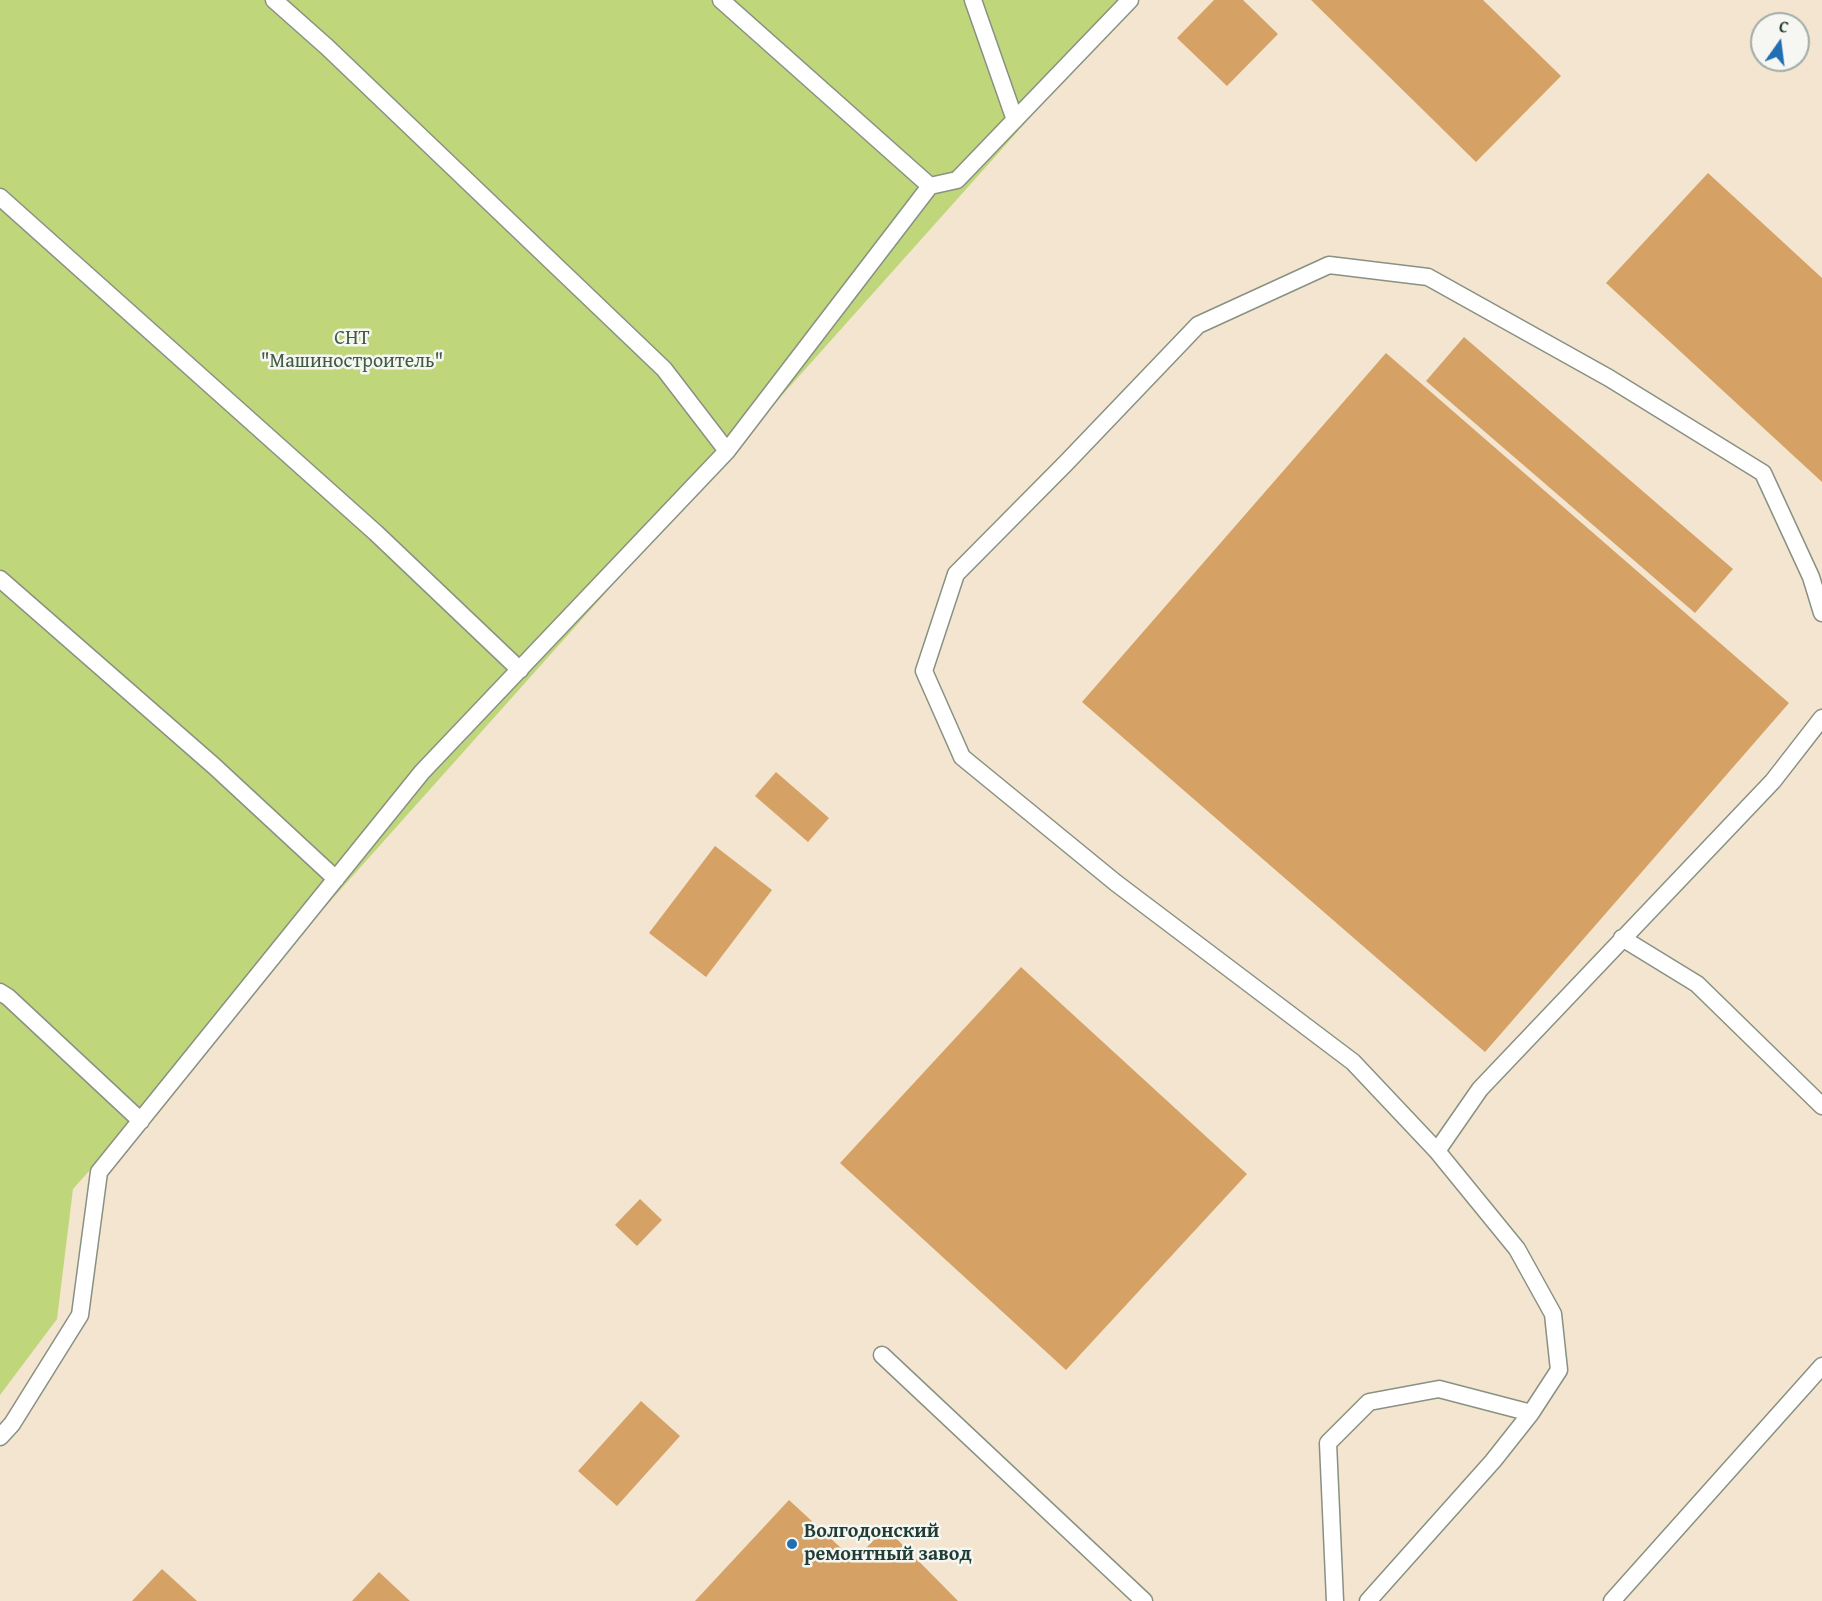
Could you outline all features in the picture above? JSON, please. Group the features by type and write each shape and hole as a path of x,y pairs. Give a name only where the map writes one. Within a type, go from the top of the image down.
{"lane":[{"path":"274,0 327,47 664,369 727,451"},
{"path":"721,0 930,186"},
{"path":"973,0 1015,120"},
{"path":"0,1437 12,1424 80,1315 99,1172 422,772 727,451 930,186 957,180 1130,0"},
{"path":"0,197 376,533 520,670"},
{"path":"1368,1601 1493,1461 1531,1413 1559,1370 1553,1314 1517,1249 1437,1151 1353,1062 1116,883 962,757 924,671 956,574 1198,325 1329,265 1428,277 1609,378 1763,473 1811,577 1822,613"},
{"path":"0,579 214,766 336,879"},
{"path":"1437,1151 1480,1089 1773,781 1822,718"},
{"path":"1622,938 1696,984 1822,1106"},
{"path":"0,992 141,1121"},
{"path":"882,1355 1144,1601"},
{"path":"1612,1601 1822,1366"},
{"path":"1335,1601 1328,1443 1369,1402 1439,1389 1531,1413"},
{"path":"0,1411 12,1424"}],"green space":[{"name":"СНТ \"Машиностроитель\"","path":"0,0 1135,0 73,1189 57,1319 0,1395"}],"building":[{"path":"1214,0 1243,0 1278,34 1227,86 1177,38"},
{"path":"1311,0 1483,0 1561,76 1476,162"},
{"path":"1708,173 1822,278 1822,482 1606,283"},
{"path":"1464,337 1733,569 1695,613 1426,381"},
{"path":"1386,353 1789,703 1485,1052 1082,702"},
{"path":"776,772 829,818 808,842 755,796"},
{"path":"715,846 772,890 706,977 649,933"},
{"path":"1021,967 1247,1174 1066,1370 840,1163"},
{"path":"640,1199 662,1220 637,1246 615,1225"},
{"path":"641,1401 680,1436 617,1506 578,1471"},
{"name":"Волгодонский ремонтный завод","path":"789,1500 854,1560 886,1528 958,1601 695,1601"},
{"path":"162,1569 197,1601 132,1601"},
{"path":"379,1572 410,1601 352,1601"}],"place":[{"name":"Волгодонский ремонтный завод","path":"792,1544"}]}
